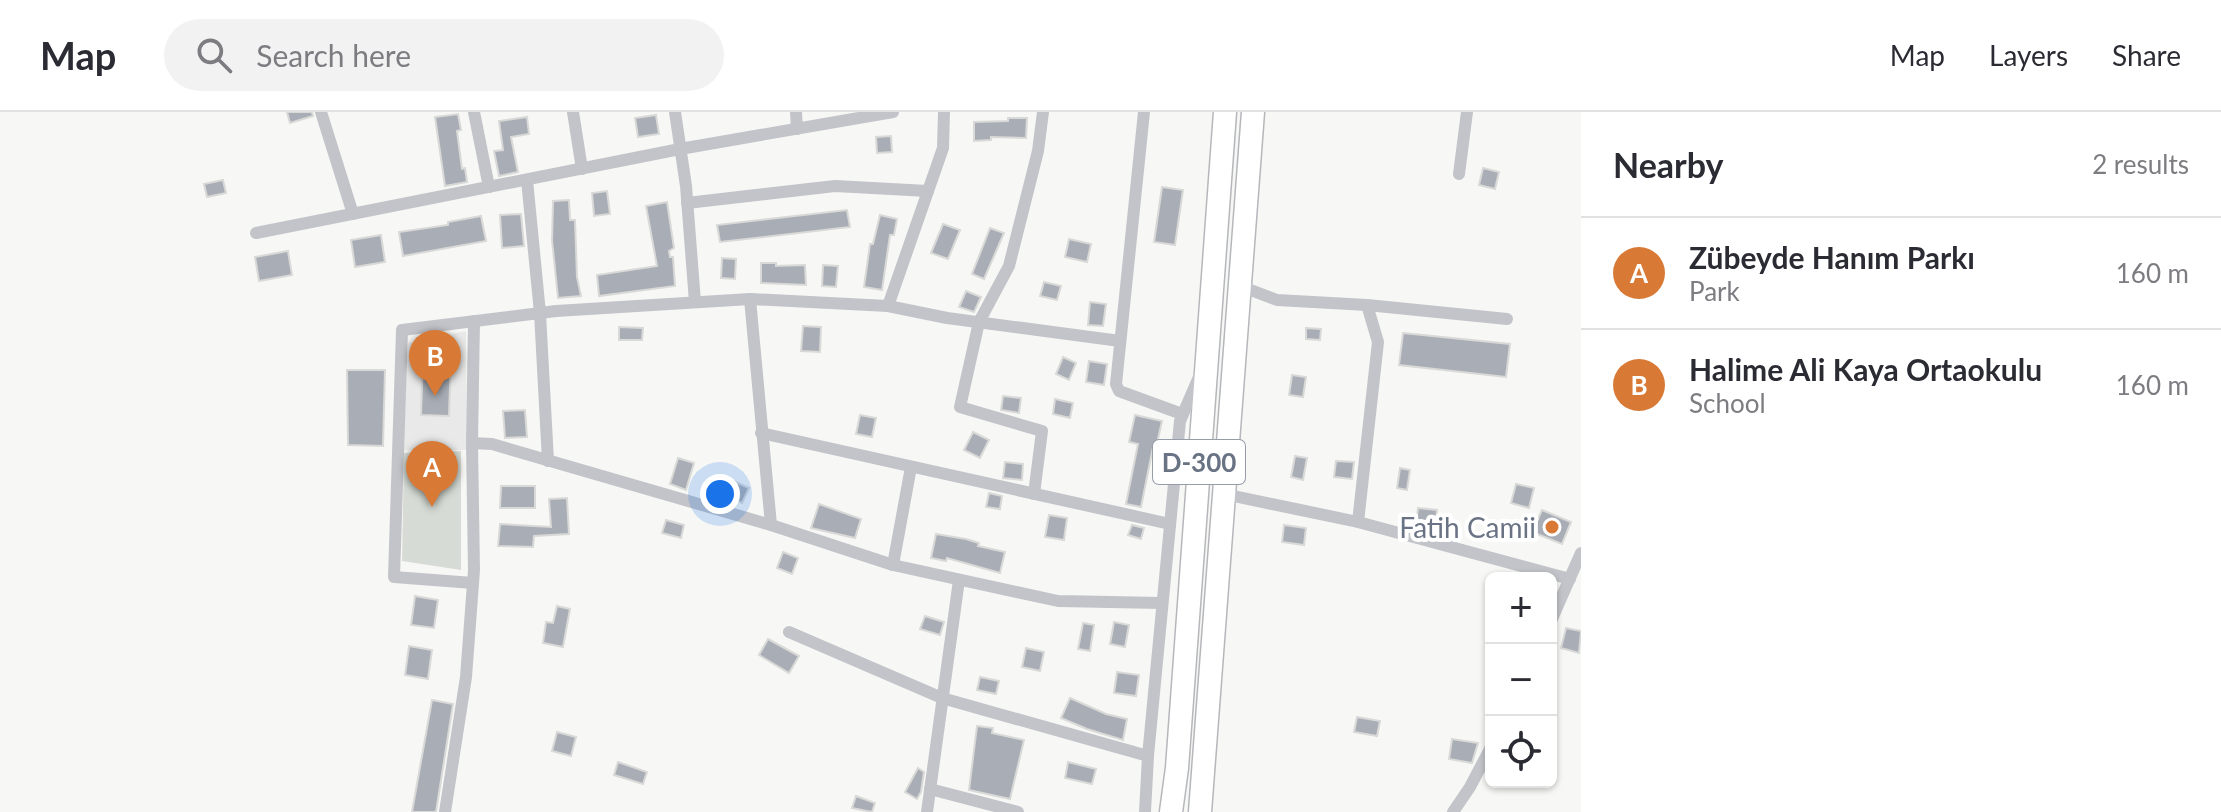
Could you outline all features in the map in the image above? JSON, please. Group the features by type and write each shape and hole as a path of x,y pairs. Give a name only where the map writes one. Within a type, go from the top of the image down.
{"highway":[{"name":"D-300","path":"1171,812 1177,768 1225,112"},
{"name":"D-300","path":"1200,812 1253,112"}],"street":[{"path":"321,112 353,214"},
{"path":"474,112 489,187"},
{"path":"573,112 582,169"},
{"path":"675,112 687,203 695,302"},
{"path":"796,112 797,129"},
{"path":"256,233 680,149 893,112"},
{"path":"888,306 943,148 944,112"},
{"path":"1034,494 1042,431 960,407 979,322 1009,266 1038,151 1043,112"},
{"path":"1144,112 1116,384 1119,391 1182,414"},
{"path":"1459,174 1467,112"},
{"path":"527,180 540,313 548,461"},
{"path":"687,203 835,186 928,191"},
{"path":"1240,286 1277,300 1367,305 1507,319"},
{"path":"473,583 394,577 402,330 540,313 750,299 888,306 1120,341"},
{"path":"750,299 771,525"},
{"path":"1358,522 1378,342 1367,305"},
{"path":"445,812 466,677 473,583 474,321"},
{"path":"1145,812 1180,421 1206,362"},
{"path":"761,433 1170,524"},
{"path":"472,443 492,444 771,525 893,565 1058,601 1162,603"},
{"path":"893,565 911,467"},
{"path":"1224,494 1358,522 1570,579"},
{"path":"1557,608 1581,553"},
{"path":"927,812 959,580"},
{"path":"789,632 942,698 1148,756"},
{"path":"1453,812 1485,758"},
{"path":"930,789 1018,812"}],"shaded area":[{"path":"466,331 467,450 401,450 408,343"},
{"path":"461,451 461,570 402,561 404,453"}],"building":[{"path":"287,112 312,112 313,116 290,123"},
{"path":"458,114 462,169 465,168 467,182 445,186 435,117"},
{"path":"656,115 659,134 638,137 635,118"},
{"path":"527,117 529,134 511,137 518,172 499,176 494,151 503,150 499,121"},
{"path":"1008,118 1027,118 1026,138 991,137 991,140 974,141 974,122 1008,121"},
{"path":"891,136 892,152 877,153 876,137"},
{"path":"1483,168 1499,172 1495,189 1479,185"},
{"path":"223,180 226,193 207,197 204,184"},
{"path":"1162,187 1183,190 1175,245 1154,242"},
{"path":"607,191 610,214 594,216 592,193"},
{"path":"569,200 570,220 575,220 577,277 581,296 558,298 552,240 553,201"},
{"path":"667,202 674,248 669,251 670,257 673,257 675,286 599,296 597,275 657,266 646,206"},
{"path":"847,210 850,227 720,242 717,225"},
{"path":"521,214 524,246 502,248 500,215"},
{"path":"880,215 897,219 894,235 890,235 882,290 864,287 870,244 873,244"},
{"path":"481,216 486,241 403,256 399,232 448,225 448,222"},
{"path":"943,224 960,230 948,259 931,253"},
{"path":"990,228 1004,233 984,279 972,274"},
{"path":"381,235 385,262 355,267 351,240"},
{"path":"1069,239 1091,244 1087,262 1065,257"},
{"path":"288,251 292,275 259,281 255,257"},
{"path":"722,258 736,259 735,279 721,278"},
{"path":"761,263 805,265 806,285 761,283"},
{"path":"823,265 838,266 836,287 822,286"},
{"path":"1044,282 1061,286 1057,300 1040,296"},
{"path":"966,291 981,297 974,312 959,307"},
{"path":"1090,302 1106,304 1103,326 1088,325"},
{"path":"803,326 821,327 820,352 801,351"},
{"path":"619,327 643,328 642,340 619,340"},
{"path":"1306,328 1321,329 1320,340 1306,339"},
{"path":"1403,333 1510,344 1506,377 1399,365"},
{"path":"423,356 451,356 449,416 421,415"},
{"path":"1063,357 1076,363 1069,380 1056,374"},
{"path":"1089,361 1107,364 1104,385 1086,382"},
{"path":"347,370 385,370 383,446 348,445"},
{"path":"1292,375 1306,377 1303,397 1289,395"},
{"path":"1003,396 1021,398 1019,413 1001,410"},
{"path":"1055,399 1073,403 1070,418 1053,414"},
{"path":"525,410 527,437 505,438 503,411"},
{"path":"860,415 876,418 872,437 856,434"},
{"path":"1135,415 1162,421 1156,448 1153,447 1141,507 1126,504 1138,444 1129,442"},
{"path":"973,432 989,440 980,458 964,450"},
{"path":"1295,456 1307,458 1303,480 1291,477"},
{"path":"678,458 694,463 686,490 670,484"},
{"path":"1336,461 1354,462 1352,479 1334,477"},
{"path":"1005,462 1023,464 1022,480 1003,478"},
{"path":"1400,468 1410,470 1407,490 1397,488"},
{"path":"731,480 749,488 742,503 725,496"},
{"path":"1516,484 1534,488 1529,508 1511,503"},
{"path":"501,486 535,486 535,508 500,508"},
{"path":"989,493 1002,496 1000,509 986,507"},
{"path":"567,498 569,534 534,536 533,547 498,546 500,524 551,527 549,499"},
{"path":"819,504 861,519 855,538 811,528"},
{"path":"1418,508 1437,510 1435,527 1416,525"},
{"name":"Fatih Camii","path":"1542,510 1571,522 1562,544 1532,532"},
{"path":"1049,515 1067,518 1064,540 1045,537"},
{"path":"666,520 684,525 681,538 662,533"},
{"path":"1132,525 1144,528 1141,539 1128,535"},
{"path":"1284,525 1306,528 1304,545 1282,542"},
{"path":"936,534 966,539 979,543 978,546 1005,552 1000,573 947,558 946,561 931,558"},
{"path":"783,552 798,558 792,574 777,568"},
{"path":"415,596 438,600 434,628 411,625"},
{"path":"557,606 570,609 563,647 543,643 546,622 553,623"},
{"path":"925,616 944,622 940,635 920,629"},
{"path":"1114,622 1129,625 1125,647 1110,644"},
{"path":"1083,623 1094,625 1090,651 1078,649"},
{"path":"1566,628 1581,631 1579,653 1561,648"},
{"path":"768,639 799,656 789,673 759,655"},
{"path":"409,646 432,650 428,679 405,675"},
{"path":"1026,648 1044,652 1040,671 1022,667"},
{"path":"1117,672 1139,675 1136,696 1114,693"},
{"path":"980,677 999,681 996,694 977,690"},
{"path":"1070,698 1106,714 1127,719 1123,740 1061,718"},
{"path":"432,700 453,704 436,812 412,812"},
{"path":"1357,717 1380,721 1377,736 1354,732"},
{"path":"977,726 993,728 992,733 1024,740 1010,799 969,790"},
{"path":"557,732 576,737 571,756 552,751"},
{"path":"1452,739 1478,743 1472,763 1449,759"},
{"path":"618,762 647,772 643,784 614,775"},
{"path":"1068,762 1096,769 1092,784 1065,778"},
{"path":"918,768 924,772 917,799 905,792"},
{"path":"856,796 875,803 872,812 852,808"}],"place":[{"name":"Halime Ali Kaya Ortaokulu","path":"435,396"},
{"name":"Zübeyde Hanım Parkı","path":"432,507"},
{"name":"Fatih Camii","path":"1552,527"}]}
